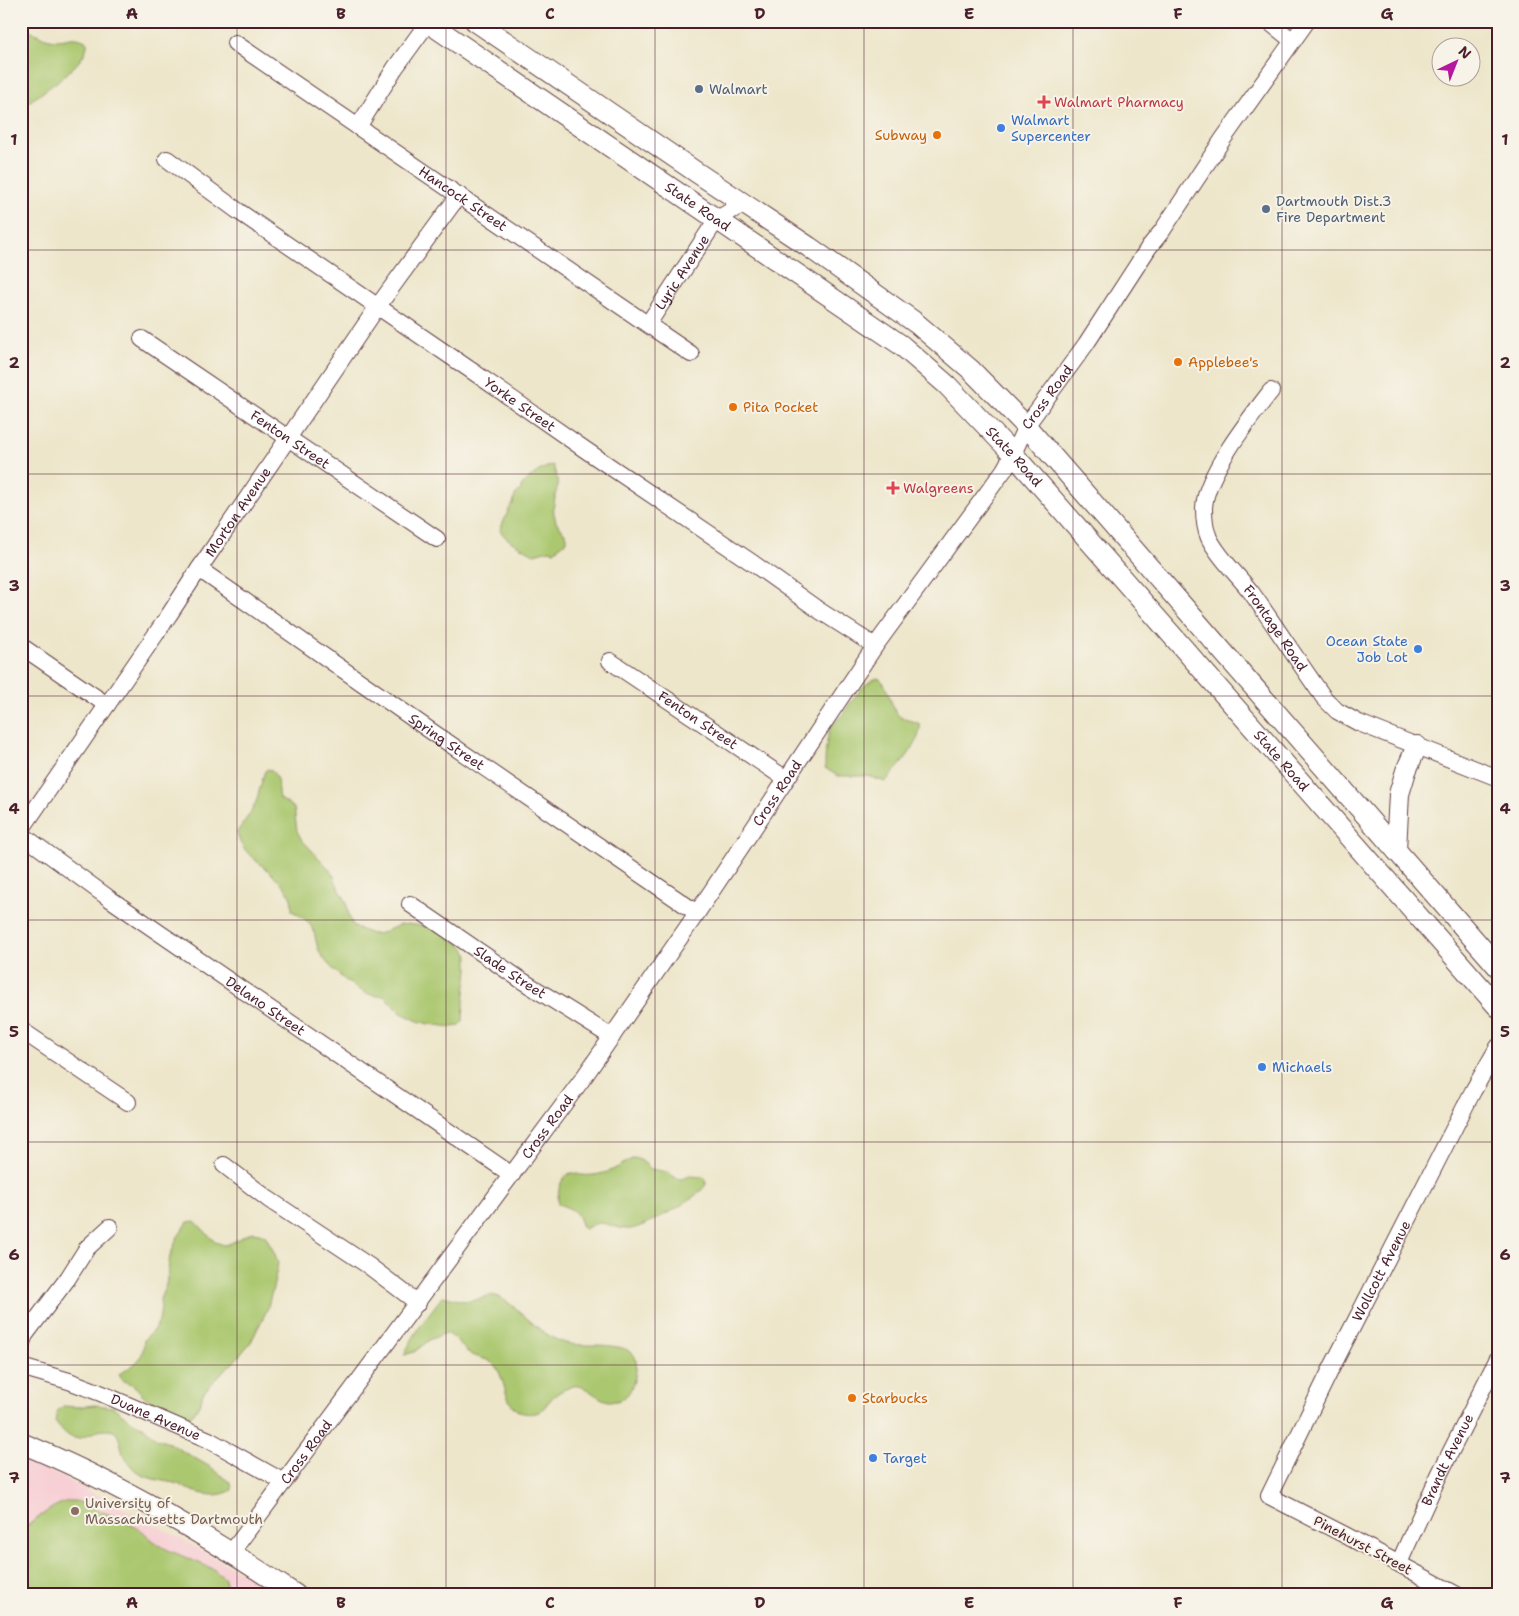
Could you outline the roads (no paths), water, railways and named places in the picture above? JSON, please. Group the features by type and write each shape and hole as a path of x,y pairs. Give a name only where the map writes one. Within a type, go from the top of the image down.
{"main road":[{"name":"State Road","path":"475,21 816,252 916,323 970,369 1026,426 1498,967"},
{"name":"State Road","path":"427,22 901,345 947,385 1013,454 1498,1007"},
{"path":"1396,850 1399,794 1406,770 1417,746"},
{"path":"21,1443 51,1455 138,1499 231,1553 296,1595"}],"street":[{"path":"1268,21 1293,41"},
{"name":"Cross Road","path":"231,1553 418,1303 612,1037 875,646 1004,470 1026,426 1086,344 1149,247 1307,21"},
{"path":"358,127 427,22"},
{"name":"Hancock Street","path":"235,43 692,354"},
{"name":"Yorke Street","path":"167,160 238,211 746,559 820,612 875,646"},
{"name":"Morton Avenue","path":"21,832 378,306 458,195"},
{"name":"Lyric Avenue","path":"648,324 717,219 743,204"},
{"name":"Fenton Street","path":"142,340 437,539"},
{"name":"Frontage Road","path":"1271,391 1256,410 1213,477 1205,499 1204,509 1208,537 1251,593 1330,706 1344,716 1359,723 1498,778"},
{"name":"Spring Street","path":"199,569 697,913"},
{"path":"21,646 108,705"},
{"name":"Fenton Street","path":"610,661 786,779"},
{"name":"Delano Street","path":"21,832 110,899 512,1175"},
{"name":"Slade Street","path":"410,904 521,980 612,1037"},
{"path":"21,1030 128,1102"},
{"name":"Wollcott Avenue","path":"1269,1496 1332,1367 1498,1047"},
{"path":"224,1165 268,1199 369,1266 418,1303"},
{"path":"21,1345 25,1335 68,1278 86,1248 110,1227"},
{"name":"Brandt Avenue","path":"1399,1563 1440,1473 1498,1358"},
{"name":"Duane Avenue","path":"21,1367 69,1381 98,1392 209,1440 284,1482"},
{"name":"Pinehurst Street","path":"1269,1496 1457,1595"}],"place":[{"name":"Walmart","path":"699,89"},
{"name":"Walmart Pharmacy","path":"1044,102"},
{"name":"Walmart Supercenter","path":"1001,128"},
{"name":"Subway","path":"937,135"},
{"name":"Dartmouth Dist.3 Fire Department","path":"1266,209"},
{"name":"Applebee's","path":"1178,362"},
{"name":"Pita Pocket","path":"733,407"},
{"name":"Walgreens","path":"893,488"},
{"name":"Ocean State Job Lot","path":"1418,649"},
{"name":"Michaels","path":"1262,1067"},
{"name":"Starbucks","path":"852,1398"},
{"name":"Target","path":"873,1458"},
{"name":"University of Massachusetts Dartmouth","path":"75,1511"}]}
